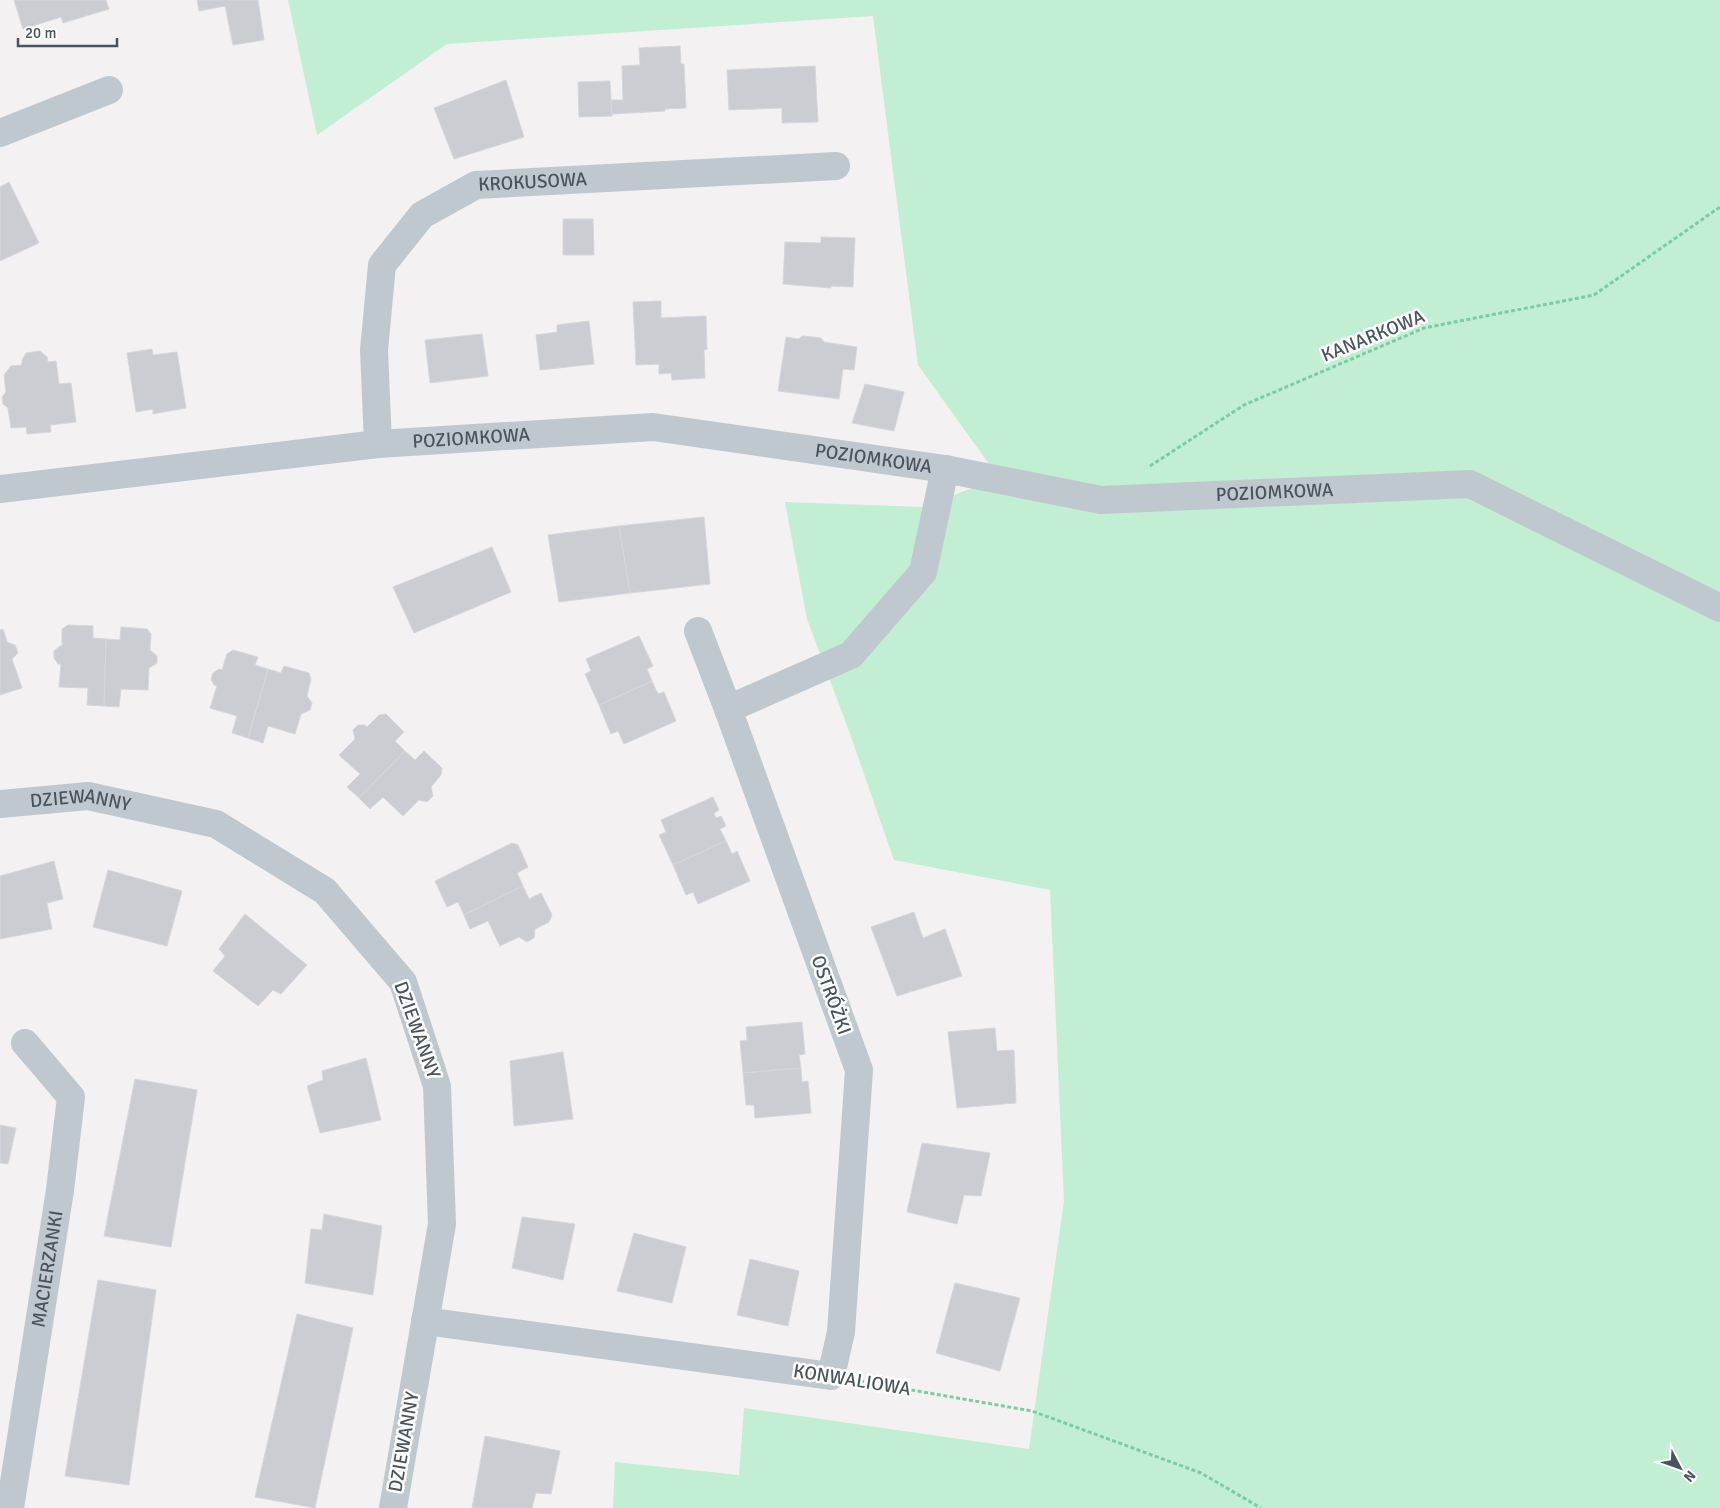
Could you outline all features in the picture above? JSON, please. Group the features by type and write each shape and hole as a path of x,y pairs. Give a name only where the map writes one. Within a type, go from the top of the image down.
{"street":[{"path":"0,133 109,90"},
{"name":"KROKUSOWA","path":"378,444 374,350 382,265 422,215 476,185 836,166"},
{"name":"POZIOMKOWA","path":"0,489 378,444 652,427 945,469 1101,500 1470,484 1720,608"},
{"path":"728,709 851,655 923,572 945,469"},
{"name":"OSTRÓŻKI","path":"698,631 859,1070 841,1332 831,1376"},
{"name":"DZIEWANNY","path":"0,804 88,796 216,824 325,891 403,982 438,1086 442,1224 393,1508"},
{"name":"MACIERZANKI","path":"10,1508 60,1190 71,1097 25,1043"},
{"name":"KONWALIOWA","path":"425,1321 831,1376"}],"path":[{"name":"KANARKOWA","path":"1142,472 1244,405 1424,328 1594,295 1720,207"},
{"name":"KONWALIOWA","path":"831,1376 1032,1411 1201,1473 1261,1508"}],"green space":[{"path":"288,0 1720,0 1720,1508 613,1508 615,1462 739,1475 744,1408 1029,1449 1064,1201 1050,890 894,860 807,619 785,502 922,507 999,478 918,365 873,16 447,44 317,135"}],"building":[{"path":"14,0 106,0 109,9 63,23 61,17 23,29"},
{"path":"197,0 258,0 264,40 233,45 225,6 199,11"},
{"path":"680,46 681,64 684,64 686,108 612,114 611,100 623,100 622,66 640,65 639,48"},
{"path":"815,66 818,122 782,123 782,108 729,110 727,70"},
{"path":"506,80 524,137 454,159 434,108"},
{"path":"610,81 612,116 579,117 578,82"},
{"path":"9,182 39,243 0,261 0,187"},
{"path":"563,219 593,219 594,255 563,255"},
{"path":"821,237 855,238 853,287 830,286 831,288 783,284 785,242 821,243"},
{"path":"661,301 661,318 706,316 707,349 704,350 705,378 672,380 671,373 659,374 659,364 636,365 633,302"},
{"path":"589,321 594,364 540,370 536,335 557,332 557,325"},
{"path":"482,334 488,376 430,383 425,340"},
{"path":"803,336 821,338 824,342 857,347 854,370 843,369 839,399 778,391 786,337 798,339"},
{"path":"152,349 153,355 177,352 186,408 153,414 153,409 136,412 127,353"},
{"path":"40,351 47,357 48,362 56,361 59,384 71,383 76,422 50,425 51,432 27,434 26,427 11,428 8,408 3,404 2,397 6,392 4,375 11,366 22,365 22,360 26,353"},
{"path":"865,384 904,392 894,431 852,423"},
{"path":"704,517 710,584 630,593 619,526"},
{"path":"619,526 630,593 559,602 548,535"},
{"path":"492,547 511,592 414,633 393,587"},
{"path":"68,625 93,626 93,638 106,639 104,706 87,705 88,688 59,687 61,664 58,664 54,658 54,651 62,646 62,629"},
{"path":"121,627 147,629 151,634 150,650 157,656 157,663 149,668 148,690 121,689 119,707 104,706 106,639 120,640"},
{"path":"3,629 7,642 15,645 18,653 12,659 22,688 0,695 0,630"},
{"path":"639,636 653,666 647,669 652,681 599,705 585,674 591,671 586,659"},
{"path":"233,650 258,657 255,665 268,669 248,738 232,733 237,716 210,708 217,686 214,685 211,679 213,673 219,669 222,670 227,654"},
{"path":"284,666 309,673 311,679 307,696 312,703 310,710 301,714 295,734 268,726 263,743 248,738 268,669 281,673"},
{"path":"652,681 658,694 664,692 676,721 624,744 618,731 611,734 599,705"},
{"path":"386,714 404,732 395,741 405,751 359,798 347,787 360,774 339,755 355,739 353,730 358,725 365,725 367,727 379,715"},
{"path":"405,751 415,760 424,751 442,768 441,775 431,787 433,796 427,802 419,800 403,816 383,797 370,809 359,798"},
{"path":"713,797 719,810 714,813 716,818 721,816 726,826 720,829 726,841 673,865 659,835 666,832 661,820"},
{"path":"726,841 732,854 737,851 750,881 698,904 693,892 686,895 673,865"},
{"path":"512,843 518,845 528,867 517,873 523,886 464,915 458,902 447,907 435,881"},
{"path":"54,861 63,899 47,903 52,929 0,939 0,876"},
{"path":"108,870 182,891 167,946 93,927"},
{"path":"523,886 529,899 541,893 552,915 549,922 535,929 534,938 527,942 519,937 500,946 488,921 470,929 464,915"},
{"path":"914,912 923,938 945,929 962,976 897,996 871,927"},
{"path":"245,914 307,965 281,994 273,990 258,1006 213,971 225,956 219,949"},
{"path":"802,1022 805,1054 799,1055 801,1068 743,1073 740,1041 747,1040 746,1027"},
{"path":"995,1028 997,1051 1014,1050 1016,1103 957,1108 948,1032"},
{"path":"563,1052 573,1119 514,1126 510,1061"},
{"path":"366,1058 381,1120 320,1133 307,1086 323,1080 322,1071"},
{"path":"801,1068 802,1082 808,1081 811,1113 755,1118 754,1105 746,1105 743,1073"},
{"path":"135,1079 197,1090 171,1247 104,1236"},
{"path":"0,1125 16,1128 8,1164 0,1163"},
{"path":"922,1143 990,1153 981,1196 964,1195 957,1224 907,1212"},
{"path":"324,1214 382,1226 373,1295 305,1283 311,1229 322,1230"},
{"path":"522,1217 575,1224 563,1280 512,1268"},
{"path":"634,1233 686,1247 672,1303 617,1291"},
{"path":"750,1259 799,1271 788,1326 737,1315"},
{"path":"98,1280 156,1290 129,1485 65,1476"},
{"path":"955,1283 1020,1298 1000,1371 936,1353"},
{"path":"297,1314 353,1328 315,1508 255,1497"},
{"path":"485,1436 560,1451 551,1494 536,1493 532,1508 472,1508"}]}
